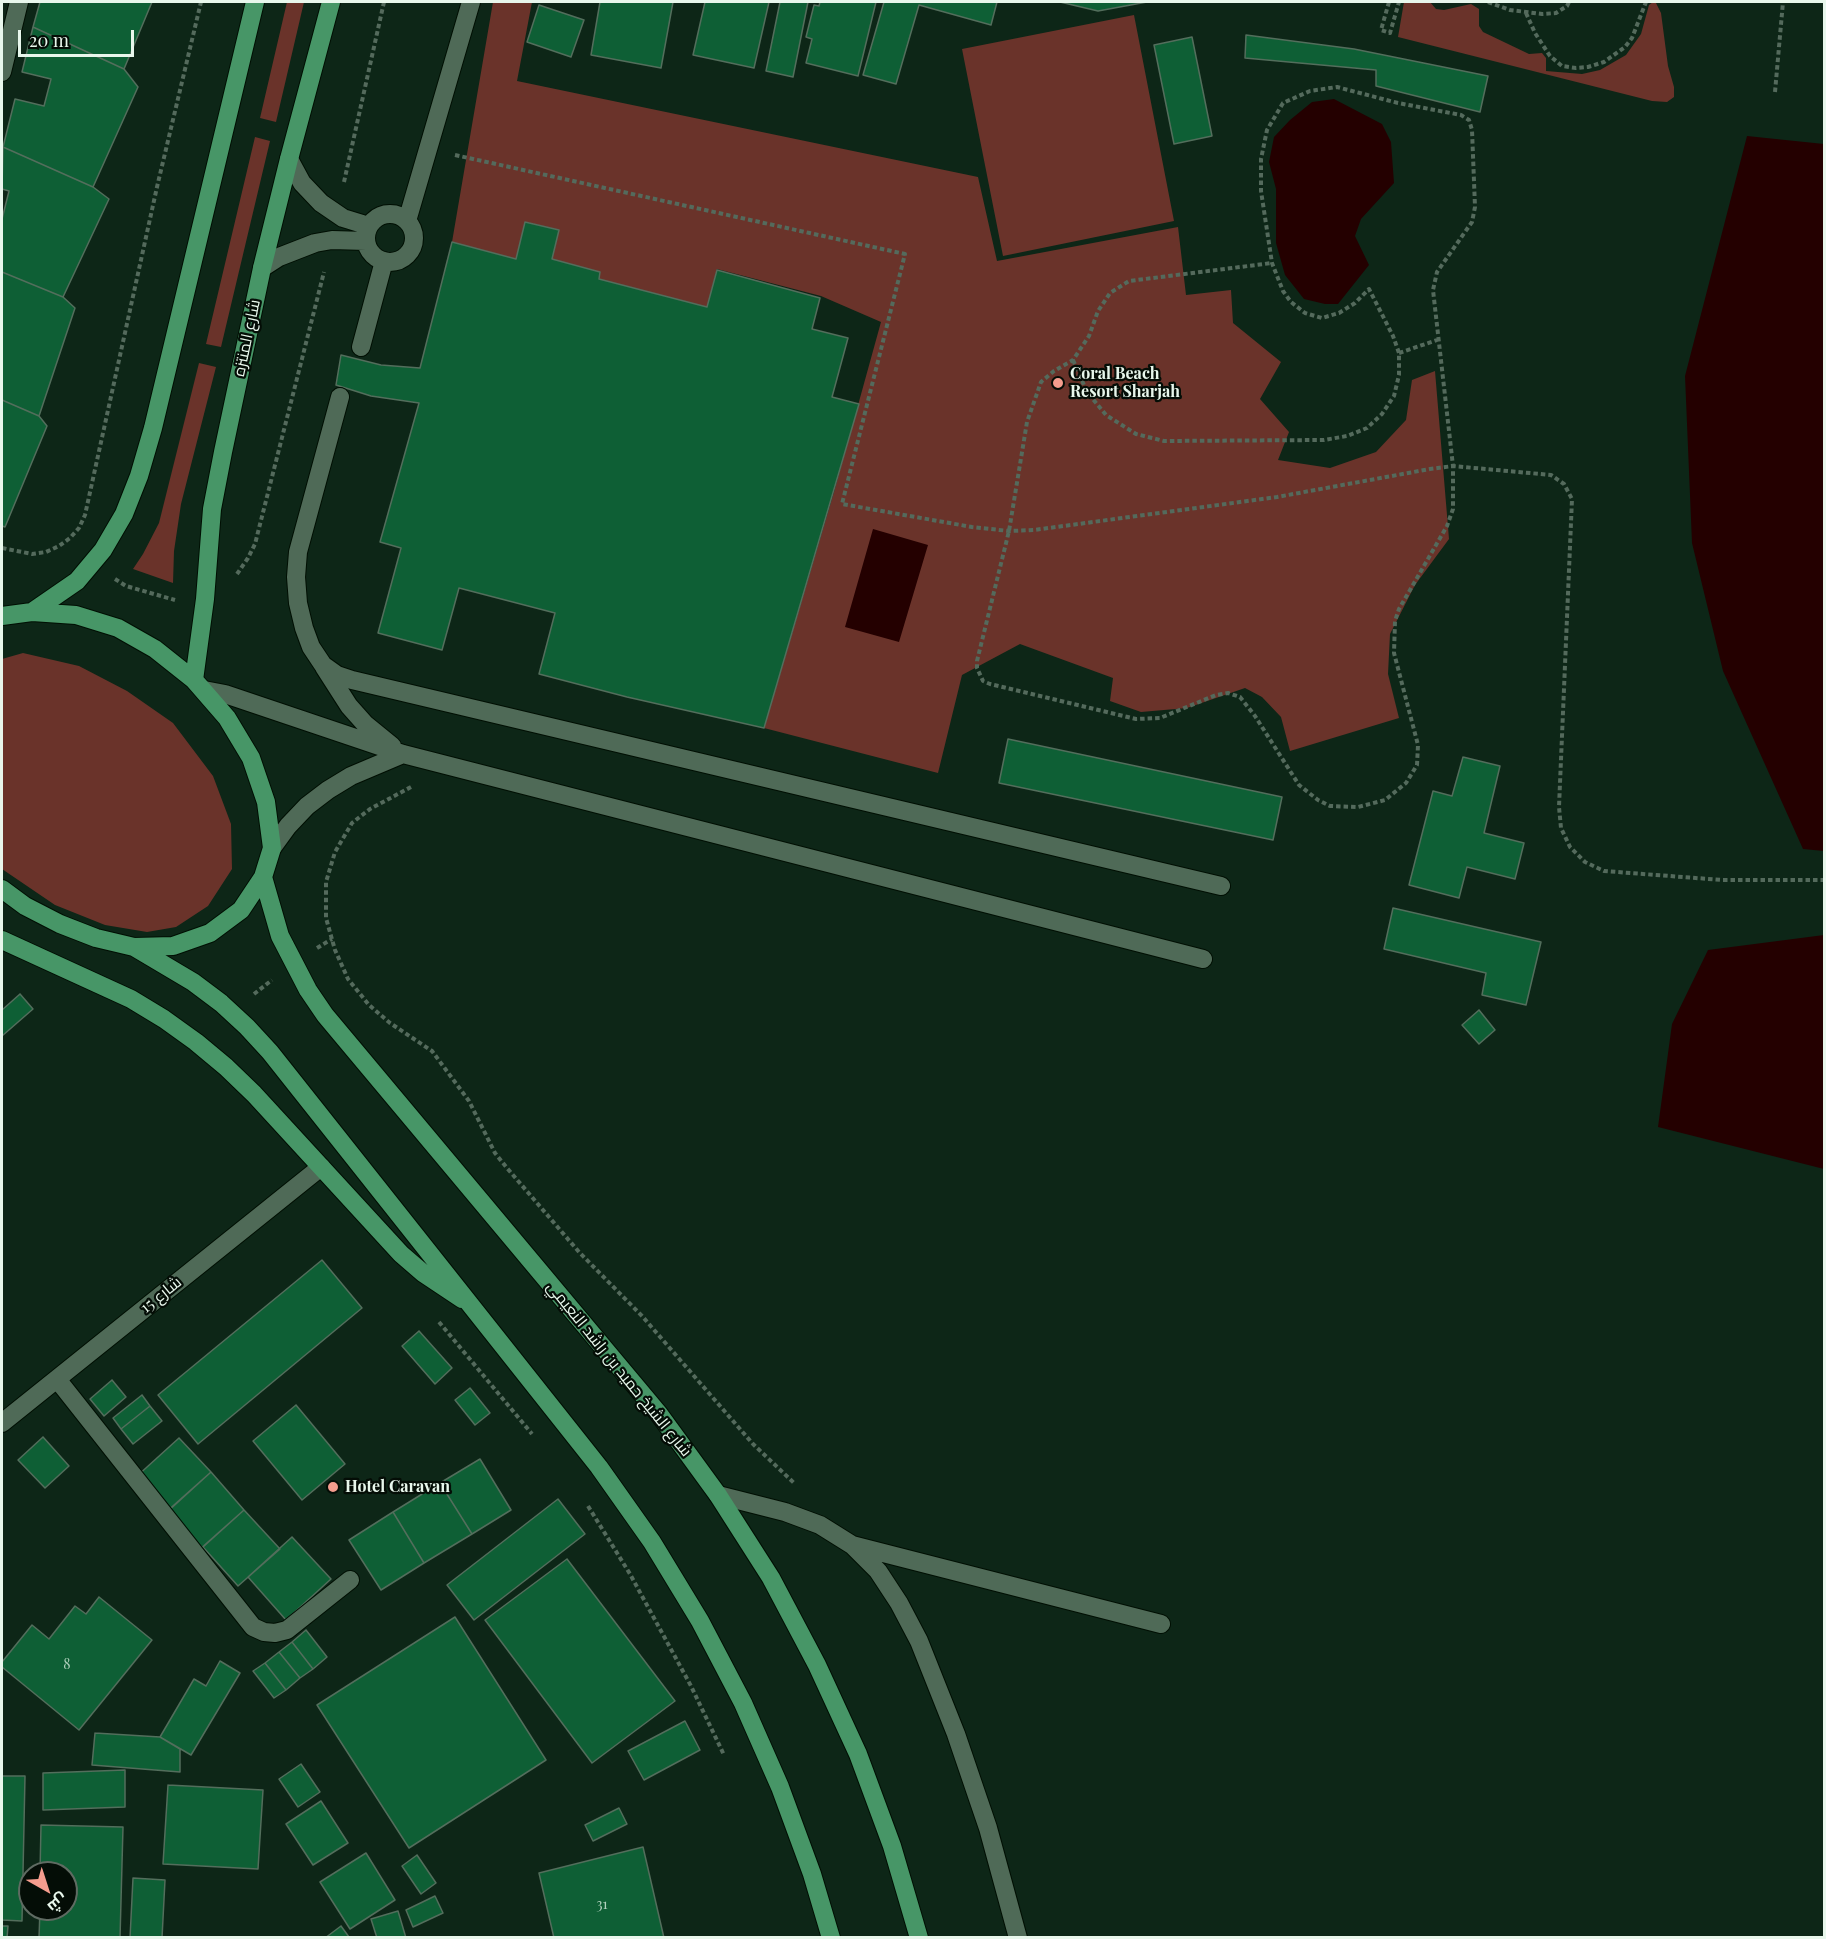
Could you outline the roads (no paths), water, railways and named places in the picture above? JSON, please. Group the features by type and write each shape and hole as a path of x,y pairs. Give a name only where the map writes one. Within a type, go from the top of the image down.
{"main road":[{"path":"32,612 77,581 103,550 124,514 139,476 153,428 255,2"},
{"name":"شارع المنتزه","path":"199,685 212,509 262,268 331,2"},
{"path":"2,889 25,906 60,924 96,938 134,947 173,946 210,933 241,910 263,877 272,848 266,802 250,758 227,718 199,685 155,649 117,628 76,615 32,612 3,614"},
{"name":"شارع الشيخ حميد بن راشد النعيمي","path":"263,877 280,936 293,964 325,1015 659,1414 718,1495 776,1588 817,1665 858,1754 892,1846 919,1938"},
{"path":"2,940 50,964 95,981 164,1019 226,1067 254,1094 401,1254 447,1291 473,1305"},
{"path":"134,947 193,982 247,1026 270,1052 473,1305 599,1467 652,1542 700,1621 743,1703 780,1787 812,1874 831,1938"}],"street":[{"path":"2,72 19,2"},
{"path":"407,221 471,2"},
{"path":"289,159 302,183 321,203 368,234"},
{"path":"393,214 407,221 412,228 413,246 402,259 393,262 376,257 369,249 368,234 378,218 393,214"},
{"path":"262,268 297,249 368,234"},
{"path":"361,347 384,261"},
{"path":"340,398 298,552 296,577 298,603 311,646 335,686 365,724 403,754"},
{"path":"323,665 337,675 352,680 1221,886"},
{"path":"199,685 403,754 1203,959"},
{"path":"272,848 307,806 328,790 351,776 403,754"},
{"name":"شارع 15","path":"2,1424 321,1167"},
{"path":"57,1379 253,1627 264,1632 275,1633 287,1630 350,1580"},
{"path":"718,1495 785,1512 820,1525 852,1545 878,1571 899,1603 919,1641 956,1734 988,1828 1018,1938"},
{"path":"852,1545 1161,1624"}],"place":[{"name":"Coral Beach Resort Sharjah","path":"1058,383"},
{"name":"Hotel Caravan","path":"333,1487"}]}
